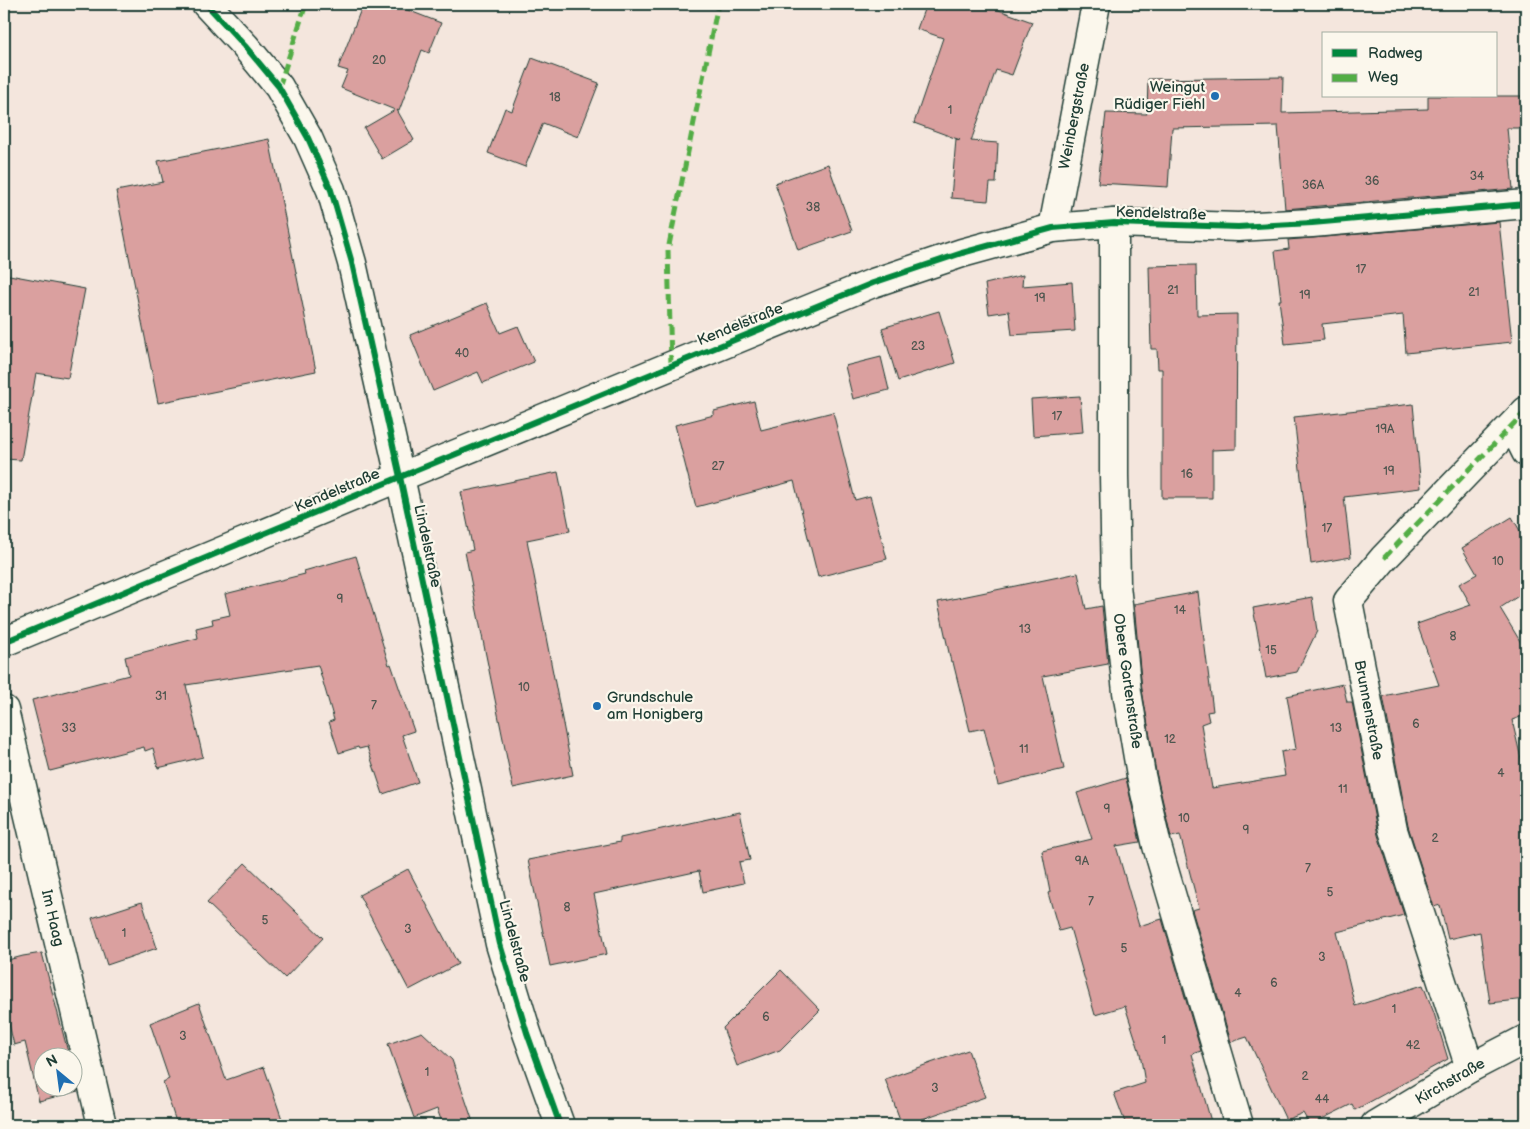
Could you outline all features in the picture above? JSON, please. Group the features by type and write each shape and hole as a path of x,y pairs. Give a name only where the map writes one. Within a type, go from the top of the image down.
{"street":[{"name":"Lindelstraße","path":"206,4 245,46 279,87 308,138 331,190 411,473 500,944 527,1033 560,1125"},
{"name":"Weinbergstraße","path":"1053,228 1096,4"},
{"name":"Kendelstraße","path":"4,642 873,283 962,253 1053,228 1114,223 1238,227 1312,223 1526,204"},
{"name":"Obere Gartenstraße","path":"1114,223 1116,585 1127,692 1141,775 1157,846 1239,1125"},
{"path":"1519,419 1526,452"},
{"name":"Brunnenstraße","path":"1470,1068 1393,830 1348,601 1384,558 1519,419"},
{"name":"Im Haag","path":"4,710 102,1125"},
{"name":"Kirchstraße","path":"1375,1125 1470,1068 1526,1039"}],"building":[{"path":"363,4 392,4 441,23 429,53 422,50 399,111 397,110 414,140 382,159 364,128 395,110 341,88 348,71 338,68"},
{"path":"926,4 982,4 1032,22 1012,75 996,70 971,141 998,143 996,183 990,183 988,201 951,198 956,139 960,140 914,123 943,38 917,29"},
{"path":"532,58 599,83 578,137 543,123 525,167 488,153 505,108 512,111"},
{"path":"1283,77 1282,113 1428,109 1428,98 1526,96 1525,128 1507,128 1513,189 1285,209 1278,126 1172,128 1168,187 1098,183 1106,113 1147,114 1148,79"},
{"path":"269,139 316,371 158,403 116,191 163,182 158,161"},
{"path":"828,164 852,231 798,250 775,183"},
{"path":"1499,222 1512,342 1406,353 1403,315 1322,324 1324,340 1285,344 1275,251 1289,249 1288,240"},
{"path":"1196,265 1197,315 1237,314 1236,449 1212,450 1212,498 1162,498 1162,369 1158,369 1157,349 1151,349 1149,266"},
{"path":"4,274 85,289 68,378 36,373 21,460 4,459"},
{"path":"1023,275 1022,286 1072,282 1075,331 1012,335 1009,311 989,314 985,284"},
{"path":"487,303 500,333 518,326 534,362 483,383 478,372 433,391 410,335"},
{"path":"939,311 955,363 898,381 882,328"},
{"path":"881,357 889,390 853,399 845,366"},
{"path":"1080,396 1083,432 1033,436 1031,399"},
{"path":"754,401 761,430 833,412 855,500 870,496 887,559 818,577 794,481 696,507 675,425 714,415 714,411"},
{"path":"1413,404 1421,488 1344,497 1351,557 1311,564 1294,417"},
{"path":"558,472 570,531 527,540 573,775 513,788 465,552 473,550 461,492"},
{"path":"1512,517 1526,541 1526,591 1500,608 1526,651 1526,715 1512,720 1526,780 1526,999 1490,1003 1480,932 1448,939 1440,905 1434,907 1408,826 1383,696 1439,685 1417,624 1471,605 1459,584 1477,574 1462,548"},
{"path":"356,556 389,665 391,664 414,731 402,735 418,782 383,794 367,747 359,749 358,747 339,753 329,722 334,720 318,665 186,685 203,757 158,768 153,748 145,751 144,747 50,771 32,700 129,675 125,657 198,638 196,628 213,624 212,619 230,615 225,594 305,574 304,571"},
{"path":"1078,573 1086,609 1102,606 1108,664 1043,676 1064,769 998,785 984,728 970,731 953,662 951,662 938,602"},
{"path":"1198,592 1213,711 1207,712 1209,721 1201,724 1212,788 1285,776 1281,752 1296,749 1287,696 1343,684 1347,702 1352,702 1378,835 1404,915 1337,932 1355,1006 1423,985 1448,1059 1355,1110 1352,1104 1310,1125 1303,1113 1286,1120 1247,1037 1231,1042 1192,910 1199,908 1180,835 1171,837 1156,772 1142,690 1134,604"},
{"path":"1312,597 1317,631 1297,672 1266,678 1253,608"},
{"path":"1126,778 1140,842 1116,846 1139,926 1162,919 1201,1051 1192,1054 1212,1125 1126,1125 1114,1093 1145,1083 1140,1053 1125,1006 1095,1015 1070,928 1059,931 1048,893 1050,892 1042,851 1092,839 1077,793"},
{"path":"740,812 750,860 739,862 744,883 703,892 699,871 594,894 607,954 550,966 528,860 620,842 620,838"},
{"path":"245,863 323,938 285,978 207,903"},
{"path":"408,869 458,964 409,990 359,895"},
{"path":"142,902 157,948 107,965 92,918"},
{"path":"42,953 66,1046 32,1046 32,1072 25,1042 14,1045 9,1024 4,1025 4,961"},
{"path":"781,970 820,1010 780,1050 737,1066 723,1028"},
{"path":"199,1003 226,1080 264,1067 284,1125 177,1125 163,1082 169,1079 150,1023"},
{"path":"422,1032 452,1060 474,1125 443,1125 437,1109 414,1118 388,1044"},
{"path":"968,1050 985,1097 902,1125 885,1079"},
{"path":"38,1096 58,1096 39,1101"}],"marked path":[{"path":"279,87 306,4"},
{"path":"671,365 668,250 718,4"},
{"path":"1384,558 1526,411"}],"cycle path":[{"path":"206,4 245,46 279,87 308,138 331,190 352,263 400,477 500,944 527,1033 560,1125"},
{"path":"4,642 873,283 962,253 1053,228 1114,223 1238,227 1312,223 1526,204"}],"place":[{"name":"Weingut Rüdiger Fiehl","path":"1215,96"},
{"name":"Grundschule am Honigberg","path":"597,706"}]}
